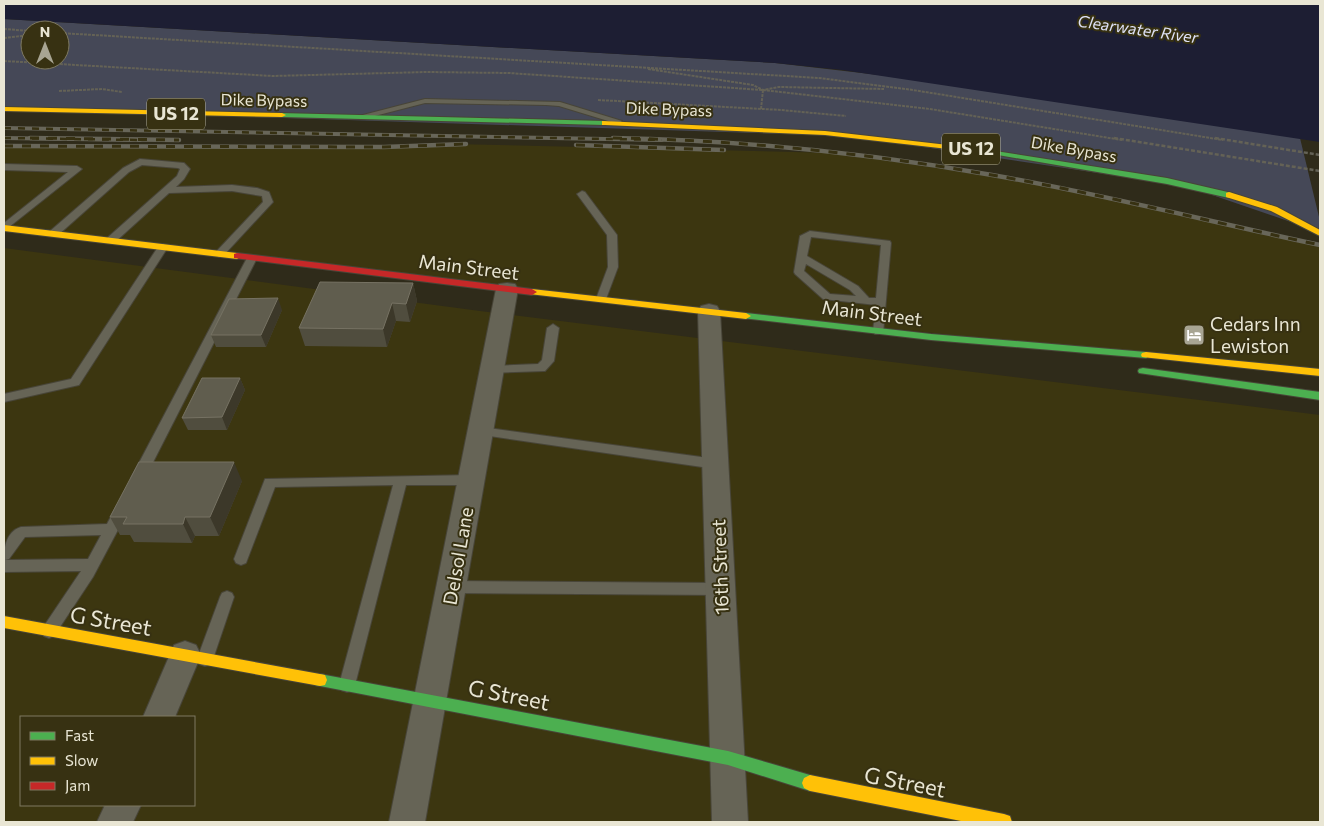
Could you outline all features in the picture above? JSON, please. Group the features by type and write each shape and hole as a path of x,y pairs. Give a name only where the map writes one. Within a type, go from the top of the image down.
{"main road":[{"name":"Dike Bypass","path":"4,110 648,124 850,136 929,144 1032,158 1216,192 1273,209 1319,231"},
{"name":"Main Street","path":"4,228 507,289 931,337 1164,356 1320,373"},
{"name":"Main Street","path":"931,337 1071,360"},
{"path":"1127,369 1320,396"},
{"name":"G Street","path":"4,622 431,700 728,758 799,781 1004,822"}],"street":[{"name":"Delsol Lane","path":"407,822 507,289"},
{"name":"16th Street","path":"709,311 730,822"},
{"path":"160,716 195,657"},
{"path":"115,822 122,806"}],"lane":[{"path":"348,118 425,101 546,103 560,104 608,118 648,124"},
{"path":"53,234 126,170 140,162 181,165 185,169 181,177 110,241"},
{"path":"4,167 77,169 4,228"},
{"path":"167,190 257,189 266,194 268,202 219,254"},
{"path":"582,194 598,213 612,235 613,267 601,299"},
{"path":"879,331 886,243 810,234 805,236 801,249 803,258 799,272 827,297 880,302"},
{"path":"4,398 75,382 163,248"},
{"path":"48,631 92,565 252,258"},
{"path":"803,258 819,265 854,288 864,299"},
{"path":"492,370 541,368 548,361 553,328"},
{"path":"481,431 716,464"},
{"path":"347,685 401,480"},
{"path":"241,559 270,482 472,480"},
{"path":"4,555 21,532 111,529"},
{"path":"4,566 92,565"},
{"path":"452,587 721,589"},
{"path":"195,657 228,597"},
{"path":"905,802 908,822"}],"path":[{"path":"4,29 20,30"},
{"path":"70,34 758,73 903,89 1320,154"},
{"path":"4,38 20,36"},
{"path":"4,61 274,76 409,72 509,73 762,90 930,109 1320,171"},
{"path":"627,66 753,85 762,90 779,87 903,89"},
{"path":"761,109 762,90"}],"shaded area":[{"path":"4,19 22,20 20,20 20,70 70,70 70,23 775,63 914,79 1300,138 1320,221 1320,230 1317,231 1186,186 850,136 4,109"},
{"path":"452,144 837,153 1036,183 1320,245 1320,373 507,289 4,228 4,146 317,147"},
{"path":"4,248 480,311 1320,415 1320,822 4,822"}],"water":[{"name":"Clearwater River","path":"4,4 1320,4 1320,142 842,70 775,63 70,23 70,20 4,19"}],"building":[{"path":"320,282 413,283 406,304 392,303 383,329 299,328"},
{"path":"278,298 261,335 211,335 229,299"},
{"path":"202,378 240,378 222,417 182,418"},
{"path":"139,462 234,462 210,517 185,517 183,524 123,524 127,517 110,517"}],"railway":[{"path":"4,128 662,140"},
{"path":"4,138 140,140"},
{"path":"30,138 179,140"},
{"path":"613,138 660,139 803,149 945,167 1074,191 1320,245"},
{"path":"4,146 384,147 466,144"},
{"path":"576,145 724,150"}],"traffic: fast":[{"path":"282,115 605,123"},
{"path":"992,152 1167,181 1229,195"},
{"path":"746,316 931,337 1146,355"},
{"path":"1143,371 1320,396"},
{"path":"320,680 728,758 810,783"}],"traffic: slow":[{"path":"4,109 282,115"},
{"path":"605,123 825,133 992,152"},
{"path":"1229,195 1274,209 1320,233"},
{"path":"4,228 237,256"},
{"path":"532,292 746,316"},
{"path":"1146,355 1320,373"},
{"path":"4,622 320,680"},
{"path":"810,783 1004,822"}],"traffic: jam":[{"path":"237,256 532,292"}],"place":[{"name":"Cedars Inn Lewiston","path":"1194,335"}]}
